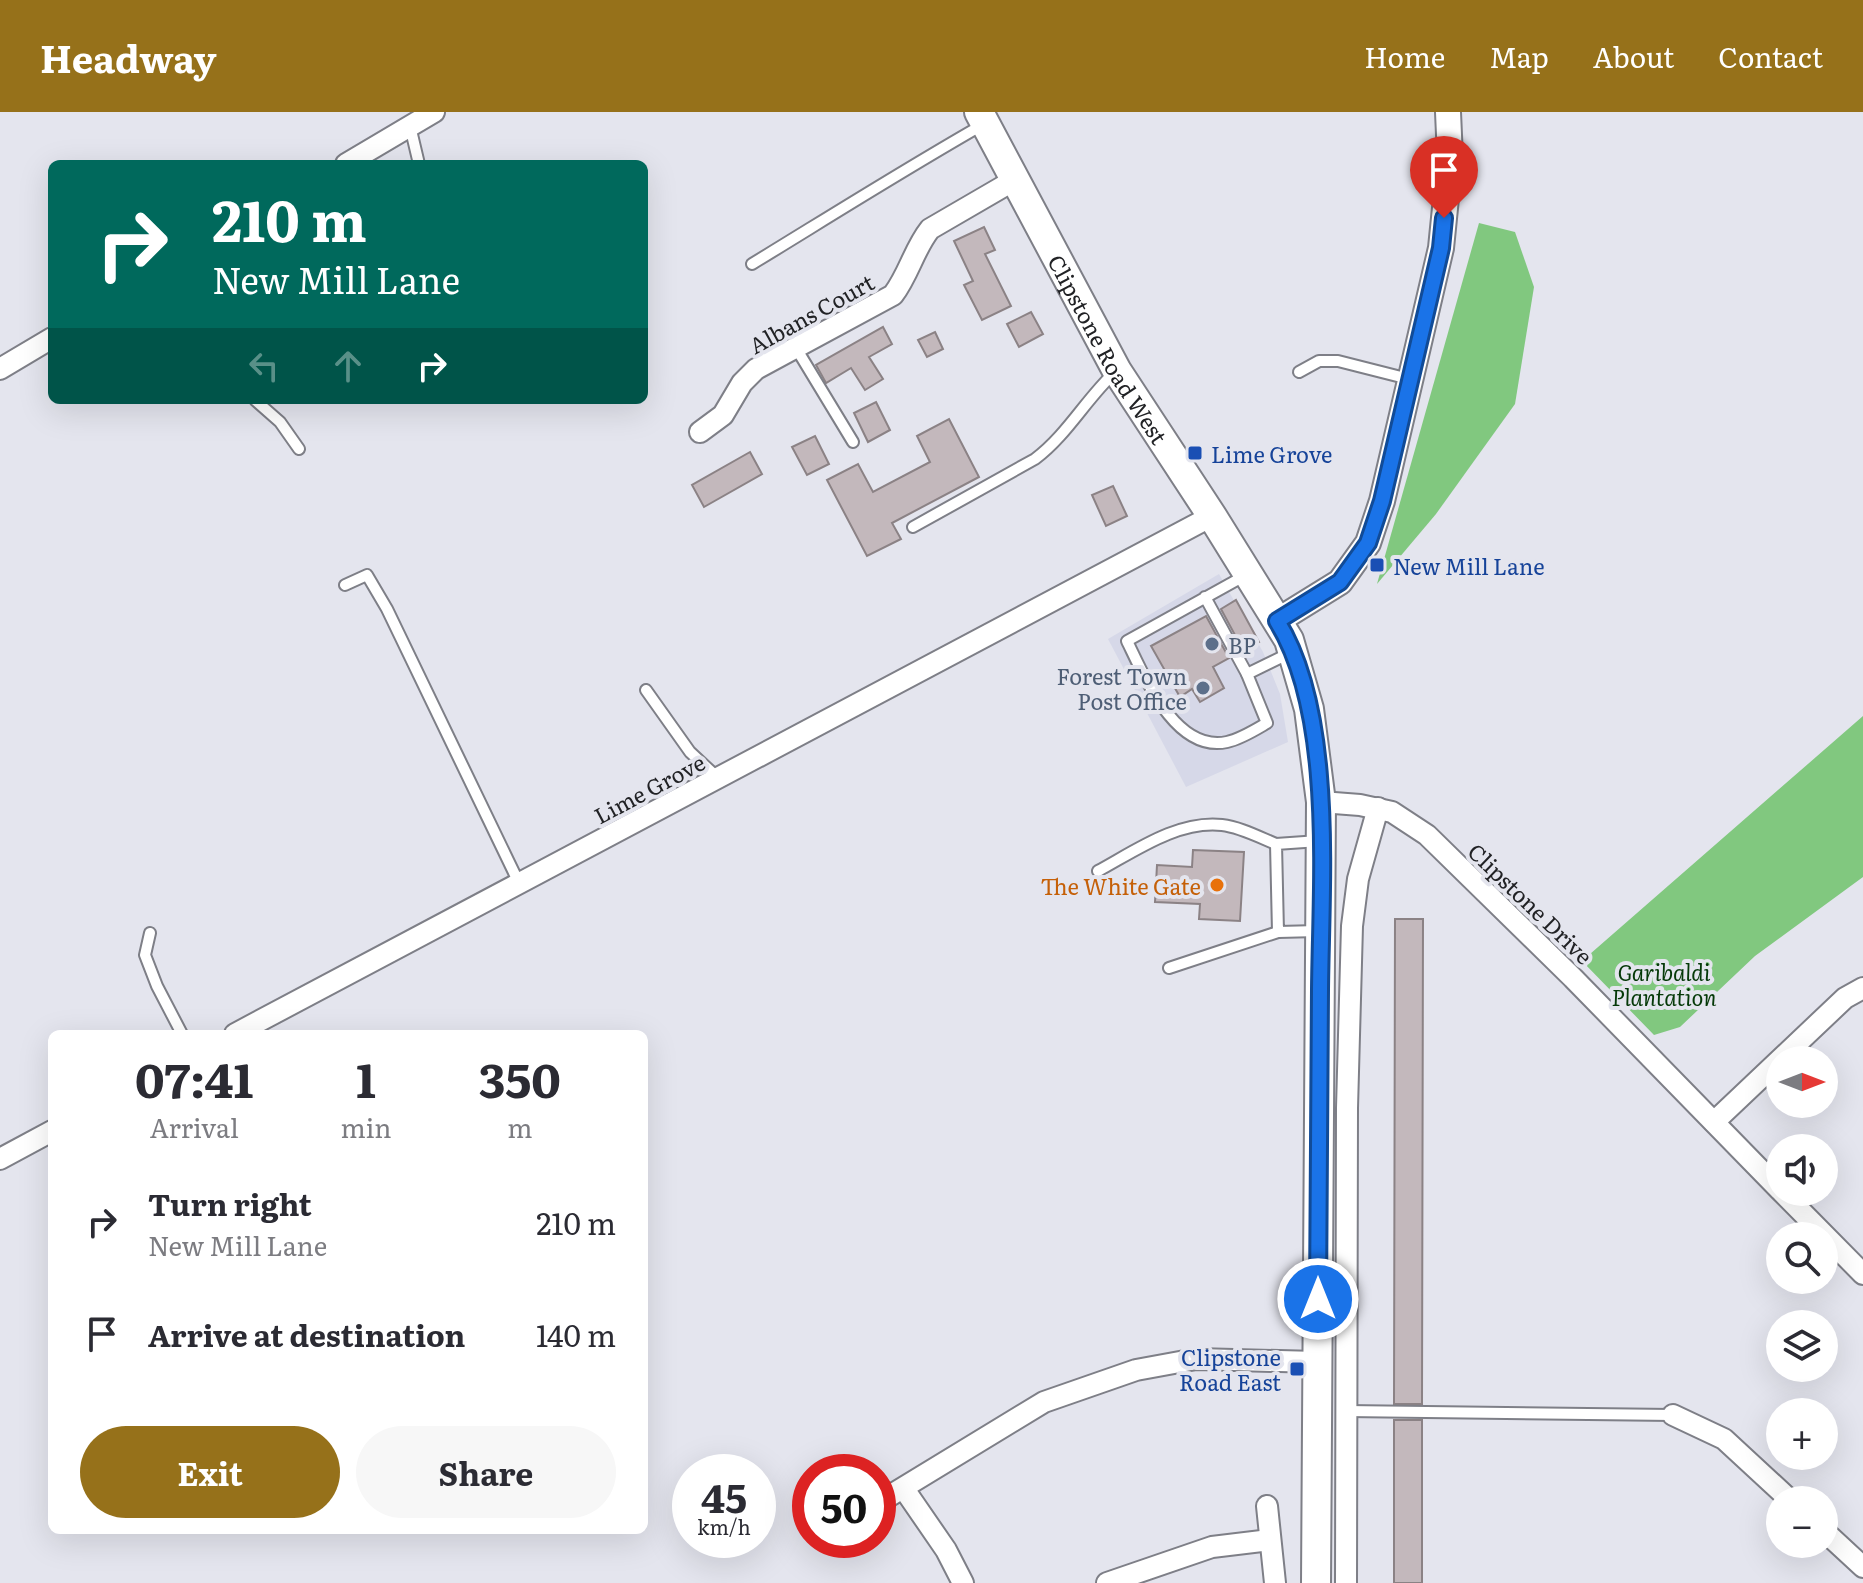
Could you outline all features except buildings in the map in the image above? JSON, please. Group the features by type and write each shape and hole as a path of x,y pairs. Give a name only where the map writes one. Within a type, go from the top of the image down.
{"main road":[{"name":"Clipstone Road West","path":"982,118 1117,371 1277,621"},
{"path":"1277,621 1293,651 1309,709 1321,802 1316,1583"}],"street":[{"path":"353,160 434,112"},
{"path":"1277,621 1340,582 1368,543 1382,501 1441,248 1450,158 1448,112"},
{"name":"Albans Court","path":"700,432 723,415 742,383 756,369 893,295 905,280 920,242 930,229 1016,179"},
{"path":"0,369 48,340"},
{"name":"Lime Grove","path":"243,1030 1212,516"},
{"name":"Clipstone Drive","path":"1321,802 1392,812 1427,835 1573,978 1766,1176"},
{"path":"1346,1583 1347,1124 1352,926 1358,879 1378,808"},
{"path":"1714,1122 1845,998 1863,988"},
{"path":"0,1159 48,1133"},
{"name":"Clipstone Drive","path":"1796,1206 1863,1274"},
{"path":"896,1493 1044,1402 1136,1370 1196,1359 1317,1362"},
{"path":"1673,1415 1724,1439 1775,1486"},
{"path":"904,1489 942,1543 963,1583"},
{"path":"1267,1506 1275,1583"},
{"path":"1107,1583 1212,1547 1270,1540"},
{"path":"1838,1544 1863,1567"}],"lane":[{"path":"752,264 855,202 982,118"},
{"path":"410,126 418,160"},
{"path":"796,348 853,442"},
{"path":"1299,372 1319,361 1338,361 1409,379"},
{"path":"913,527 1050,448 1094,392 1117,371"},
{"path":"260,404 280,422 299,449"},
{"path":"1205,597 1247,674 1267,723 1227,742 1210,743 1184,732 1159,700 1127,641 1205,597 1248,574"},
{"path":"345,585 367,575 387,609 519,883"},
{"path":"1247,674 1293,651"},
{"path":"646,690 690,752 718,778"},
{"path":"1098,871 1164,836 1194,826 1222,825 1276,844 1321,840"},
{"path":"1276,844 1278,932"},
{"path":"1169,968 1278,932 1320,931"},
{"path":"150,933 145,955 180,1030"},
{"path":"1346,1411 1673,1415"}],"shaded area":[{"path":"1219,574 1263,652 1280,694 1288,742 1186,787 1108,639"}],"green space":[{"path":"1479,223 1515,232 1534,287 1515,404 1436,514 1377,584"},
{"name":"Garibaldi Plantation","path":"1863,716 1863,877 1755,956 1680,1027 1654,1035 1582,961"}],"place":[{"name":"Lime Grove","path":"1195,453"},
{"name":"New Mill Lane","path":"1377,565"},
{"name":"BP","path":"1212,644"},
{"name":"Forest Town Post Office","path":"1203,688"},
{"name":"The White Gate","path":"1217,885"},
{"name":"Clipstone Road East","path":"1297,1369"}],"route":[{"path":"1318,1299 1321,802 1309,709 1289,640 1277,621 1340,582 1368,543 1382,501 1441,248 1444,218"}]}
